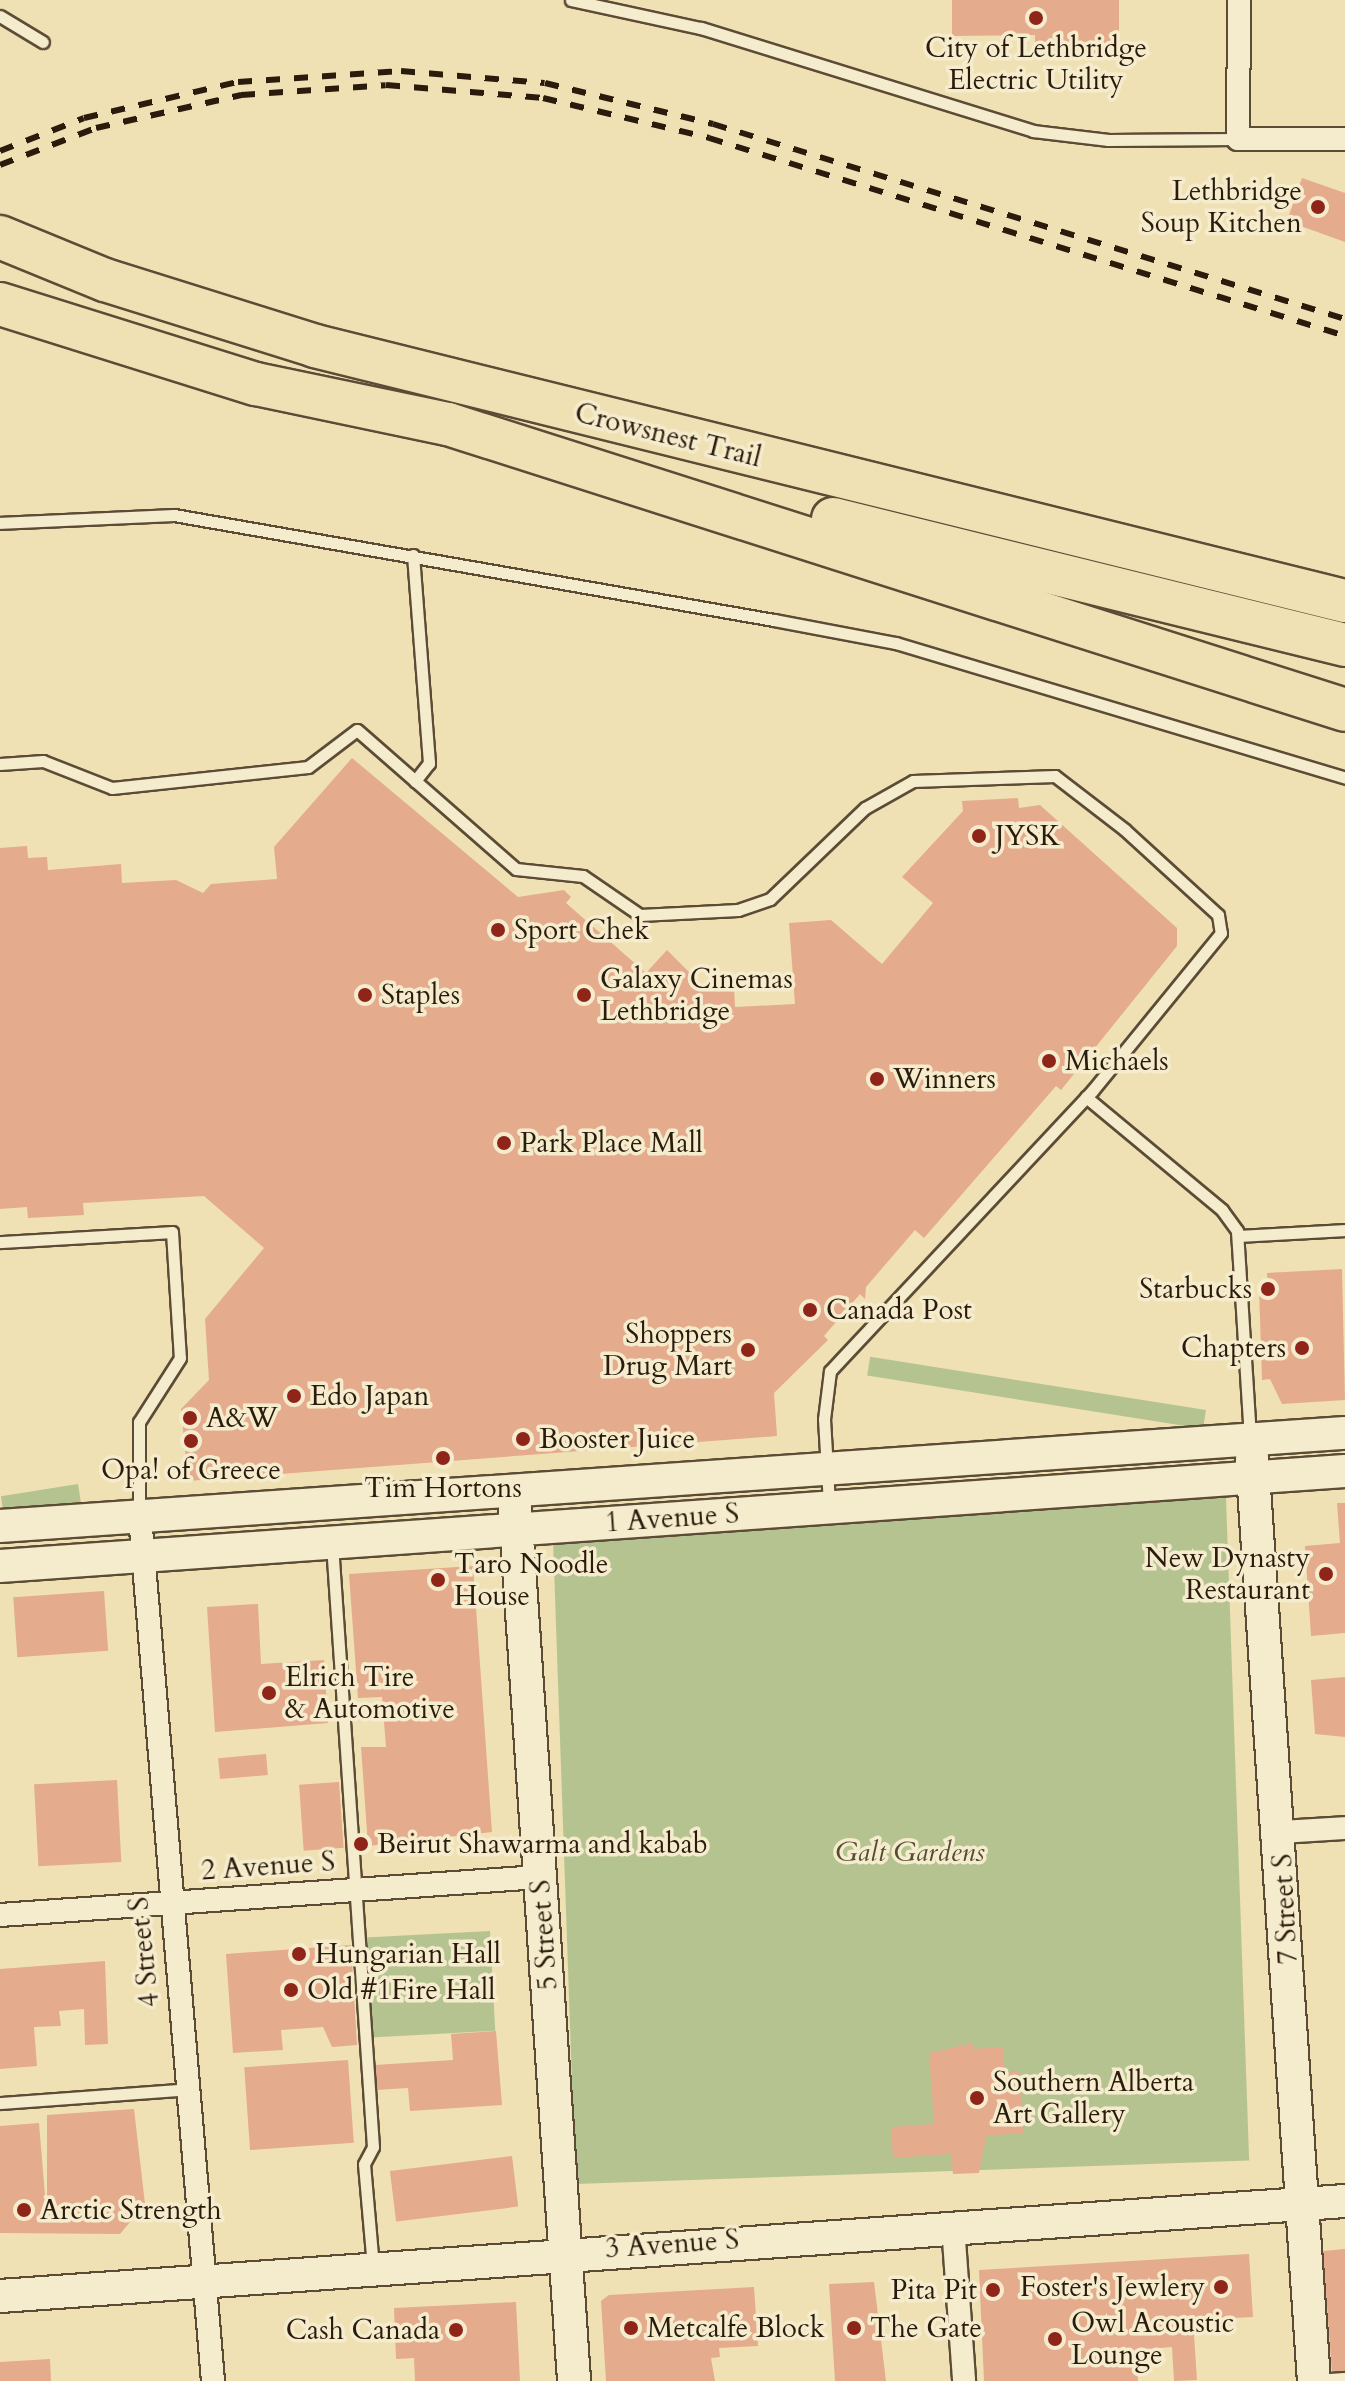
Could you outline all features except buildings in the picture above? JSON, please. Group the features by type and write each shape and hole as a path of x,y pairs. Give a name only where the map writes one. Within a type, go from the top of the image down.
{"highway":[{"path":"0,216 315,346"},
{"name":"Crowsnest Trail","path":"0,237 105,280 315,346 1345,601"},
{"name":"Crowsnest Trail","path":"0,287 119,331 448,424 1345,645"},
{"path":"0,304 256,384 448,424 1345,710"},
{"path":"703,444 1345,572"}],"street":[{"path":"1239,0 1238,139 1345,139"},
{"name":"1 Avenue S","path":"0,1526 1345,1433"},
{"name":"7 Street S","path":"1250,1438 1280,1832 1314,2381"},
{"name":"1 Avenue S","path":"0,1566 1345,1471"},
{"name":"5 Street S","path":"513,1489 574,2381"},
{"name":"4 Street S","path":"140,1517 168,1903 209,2284 213,2381"},
{"path":"1280,1832 1345,1828"},
{"name":"2 Avenue S","path":"0,1915 540,1877"},
{"name":"3 Avenue S","path":"0,2296 209,2284 566,2250 1345,2201"},
{"path":"953,2226 964,2381"}],"lane":[{"path":"571,0 701,28 1033,131 1108,140 1238,139"},
{"path":"0,16 43,42"},
{"path":"0,523 165,514 413,555 896,643 1345,778"},
{"path":"413,555 429,763 415,781"},
{"path":"0,764 43,761 112,788 308,767 357,730 516,869 583,876 640,915 738,910 770,899 805,874 865,808 913,781 1055,776 1118,824 1223,924 1086,1097 830,1371 826,1467 830,1508"},
{"path":"1086,1097 1222,1210 1239,1236 1250,1438"},
{"path":"1239,1236 1345,1230"},
{"path":"0,1242 172,1232 180,1358 139,1422 140,1517"},
{"path":"332,1543 351,1890 373,2147 364,2164 373,2267"},
{"path":"0,2103 189,2089"},
{"path":"1302,2381 1345,2378"}],"green space":[{"path":"870,1357 1206,1410 1203,1429 867,1376"},
{"path":"78,1484 81,1503 4,1515 1,1496"},
{"name":"Galt Gardens","path":"1226,1498 1249,2161 576,2184 552,1522"},
{"path":"490,1931 495,2031 370,2037 365,1938"}],"railway":[{"path":"0,151 84,118 238,82 401,71 545,83 713,124 1345,319"},
{"path":"0,165 96,128 241,95 386,85 543,98 709,138 1345,336"}],"place":[{"name":"City of Lethbridge Electric Utility","path":"1036,18"},
{"name":"Lethbridge Soup Kitchen","path":"1318,207"},
{"name":"JYSK","path":"979,836"},
{"name":"Sport Chek","path":"498,930"},
{"name":"Staples","path":"365,995"},
{"name":"Galaxy Cinemas Lethbridge","path":"584,995"},
{"name":"Michaels","path":"1049,1061"},
{"name":"Winners","path":"877,1079"},
{"name":"Park Place Mall","path":"504,1143"},
{"name":"Starbucks","path":"1268,1289"},
{"name":"Canada Post","path":"810,1310"},
{"name":"Chapters","path":"1302,1348"},
{"name":"Shoppers Drug Mart","path":"748,1350"},
{"name":"Edo Japan","path":"294,1396"},
{"name":"A&W","path":"190,1418"},
{"name":"Booster Juice","path":"523,1439"},
{"name":"Opa! of Greece","path":"191,1441"},
{"name":"Tim Hortons","path":"443,1458"},
{"name":"New Dynasty Restaurant","path":"1326,1574"},
{"name":"Taro Noodle House","path":"438,1580"},
{"name":"Elrich Tire & Automotive","path":"269,1693"},
{"name":"Beirut Shawarma and kabab","path":"361,1844"},
{"name":"Hungarian Hall","path":"299,1954"},
{"name":"Old #1Fire Hall","path":"291,1990"},
{"name":"Southern Alberta Art Gallery","path":"977,2098"},
{"name":"Arctic Strength","path":"24,2210"},
{"name":"Foster's Jewlery","path":"1221,2287"},
{"name":"Pita Pit","path":"993,2290"},
{"name":"Metcalfe Block","path":"631,2328"},
{"name":"The Gate","path":"854,2328"},
{"name":"Cash Canada","path":"456,2330"},
{"name":"Owl Acoustic Lounge","path":"1055,2339"}]}
